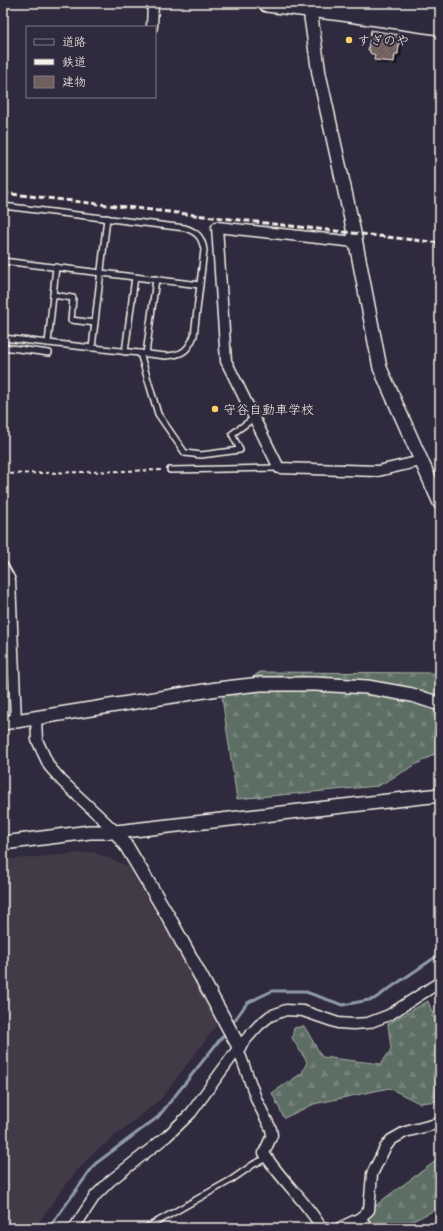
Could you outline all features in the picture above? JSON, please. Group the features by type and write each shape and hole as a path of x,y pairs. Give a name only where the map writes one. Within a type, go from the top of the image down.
{"highway":[{"path":"267,3 310,5 440,26"},
{"path":"377,3 440,12"}],"street":[{"path":"152,26 153,3"},
{"path":"310,5 319,74 380,368 440,503"},
{"path":"355,242 217,227 226,361 279,468 378,470 421,461"},
{"path":"3,567 10,580 9,722 36,719 217,689 267,684 315,684 367,687 412,695 440,704"},
{"path":"36,719 37,740 49,766 62,781 116,832 127,847 168,916 233,1034 256,1101 271,1128 272,1135 264,1152 267,1158 313,1213 321,1227 328,1228"},
{"path":"3,843 90,832 116,832 440,795"},
{"path":"74,1228 95,1196 110,1181 172,1132 191,1113 238,1048 259,1025 270,1016 286,1010 303,1011 338,1023 368,1023 389,1015 440,982"},
{"path":"339,1228 360,1218 369,1210 372,1174 385,1148 391,1140 405,1132 440,1123"},
{"path":"360,1218 368,1228"}],"lane":[{"path":"3,206 185,228 194,231 200,237 204,250 194,336 189,347 178,355 166,356 3,338"},
{"path":"92,348 107,218"},
{"path":"3,261 200,285"},
{"path":"48,343 56,267"},
{"path":"125,352 135,277"},
{"path":"146,354 156,279"},
{"path":"53,296 73,298 71,320 95,323"},
{"path":"3,347 49,353"},
{"path":"140,353 158,414 185,453 201,455 240,450 232,434 254,418"},
{"path":"170,470 279,468"},
{"path":"146,1228 231,1180 254,1164 267,1158"}],"path":[{"path":"3,474 170,470"}],"shaded area":[{"path":"93,852 128,866 215,1014 216,1026 161,1099 90,1156 64,1186 35,1228 3,1228 3,860"}],"green space":[{"path":"260,672 440,673 440,751 378,786 237,799 222,698"},
{"path":"428,1001 436,1023 440,1022 440,1069 435,1071 440,1092 440,1101 419,1103 389,1088 314,1104 284,1118 272,1093 302,1073 307,1062 292,1038 294,1028 304,1026 322,1057 381,1064 391,1049 388,1024"},
{"path":"440,1158 440,1209 439,1208 399,1228 348,1228 385,1198"}],"building":[{"path":"371,30 400,35 398,54 395,54 394,62 374,60 375,55 370,53 370,50 368,50"}],"waterway":[{"path":"232,1024 247,1003 272,991 303,991 343,1005 374,999 440,954"},
{"path":"49,1228 95,1164 158,1117 226,1032"}],"railway":[{"path":"3,193 440,243"}],"place":[{"name":"すぎのや","path":"349,40"},
{"name":"守谷自動車学校","path":"215,409"}]}
